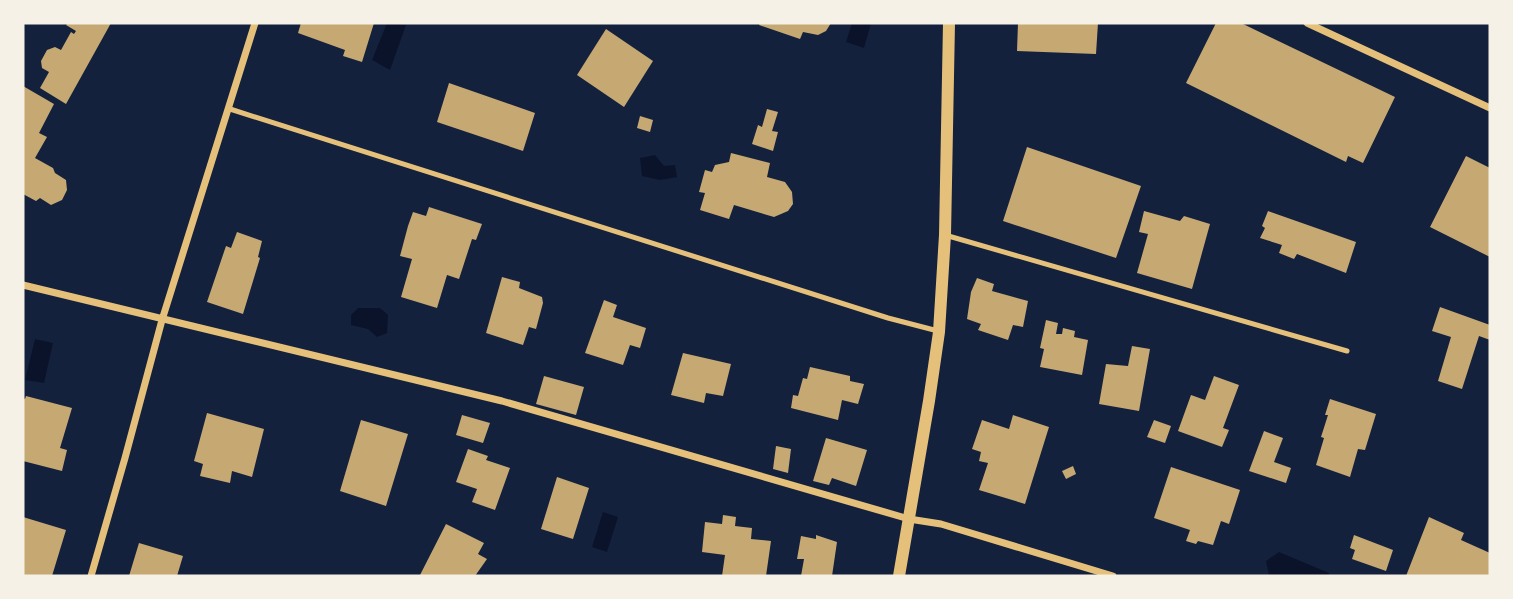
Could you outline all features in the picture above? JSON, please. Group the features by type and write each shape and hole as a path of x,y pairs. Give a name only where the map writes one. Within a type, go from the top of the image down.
{"street":[{"path":"90,576 162,320 255,23"},
{"path":"899,576 939,332 945,235 949,23"},
{"path":"1307,23 1490,108"},
{"path":"23,285 502,401 909,519 941,524 1113,576"}],"lane":[{"path":"230,109 939,332"},
{"path":"945,235 1347,351"}],"water":[{"path":"387,23 406,25 390,70 372,60"},
{"path":"852,23 871,23 864,48 846,42"},
{"path":"655,155 664,166 675,165 677,177 660,180 642,176 640,158"},
{"path":"358,308 380,308 388,315 387,333 377,337 368,329 351,325 351,315"},
{"path":"35,339 53,343 44,383 25,380"},
{"path":"603,512 618,517 607,552 592,547"},
{"path":"1279,552 1329,573 1328,576 1269,575 1266,561"}],"building":[{"path":"111,23 66,104 40,88 49,72 42,68 41,61 47,50 55,47 61,50 71,32 74,34 76,31 66,25"},
{"path":"301,23 374,23 362,62 343,56 345,50 298,33"},
{"path":"831,23 826,31 818,35 803,32 800,39 759,25"},
{"path":"1018,23 1098,23 1096,54 1017,51"},
{"path":"1216,23 1241,23 1395,97 1363,163 1348,156 1346,162 1186,83"},
{"path":"606,29 653,61 624,107 577,75"},
{"path":"449,83 535,113 523,151 437,122"},
{"path":"23,86 54,104 39,133 47,137 35,158 53,168 55,173 66,180 67,190 62,200 51,205 40,198 36,201 23,194"},
{"path":"767,109 778,112 772,131 778,132 773,151 752,144 758,125 762,127"},
{"path":"640,116 653,120 650,132 637,128"},
{"path":"1027,147 1141,186 1116,258 1003,221"},
{"path":"731,153 770,163 767,177 785,182 792,192 793,204 788,211 774,217 734,205 729,219 700,210 705,193 699,192 705,170 712,172 715,165 729,162"},
{"path":"1466,156 1490,168 1490,257 1430,227"},
{"path":"429,207 482,224 476,240 472,239 459,279 447,275 437,308 401,297 412,259 400,256 408,226 413,212 426,216"},
{"path":"1144,211 1180,221 1184,216 1210,224 1192,289 1137,273 1148,234 1139,232"},
{"path":"1268,211 1356,242 1346,273 1297,254 1294,259 1279,253 1282,245 1260,238"},
{"path":"237,232 262,241 258,257 260,258 243,314 207,302 226,246 231,248"},
{"path":"502,277 520,282 519,288 542,297 536,329 529,327 523,345 486,333"},
{"path":"977,278 994,284 992,291 1028,301 1023,327 1013,325 1008,340 978,330 981,324 967,319 971,292"},
{"path":"604,300 617,305 613,317 646,328 640,348 630,345 623,365 585,353"},
{"path":"1440,307 1490,325 1490,340 1479,336 1462,389 1438,381 1451,337 1432,331"},
{"path":"1046,320 1058,323 1056,334 1062,334 1063,328 1075,331 1074,337 1088,340 1082,375 1040,367 1044,349 1040,348"},
{"path":"1132,346 1150,349 1139,411 1099,404 1106,364 1128,366"},
{"path":"683,353 731,364 723,396 706,393 704,403 671,395"},
{"path":"810,367 850,376 850,381 864,384 858,404 842,400 838,420 791,408 793,395 798,396 803,378 807,379"},
{"path":"544,376 584,387 576,415 536,404"},
{"path":"1214,376 1239,385 1223,428 1229,430 1222,447 1178,431 1191,395 1205,400"},
{"path":"26,396 72,408 60,448 67,450 62,471 23,461 23,398"},
{"path":"1330,399 1376,414 1365,450 1358,449 1350,477 1316,465 1324,438 1321,437"},
{"path":"207,413 264,429 252,477 232,471 230,483 200,476 203,464 194,461"},
{"path":"462,415 490,423 483,443 456,435"},
{"path":"1013,415 1049,427 1025,504 979,490 988,463 979,461 981,452 972,449 982,420 1009,429"},
{"path":"361,420 408,434 386,506 340,491"},
{"path":"1154,420 1171,426 1165,443 1147,437"},
{"path":"1264,431 1283,438 1274,462 1291,468 1286,483 1249,471"},
{"path":"826,438 867,450 856,486 832,478 829,485 813,481"},
{"path":"776,446 791,449 788,473 773,469"},
{"path":"468,449 488,456 486,460 510,468 495,510 472,502 477,489 456,482"},
{"path":"1073,466 1076,474 1066,479 1062,471"},
{"path":"1171,467 1240,490 1229,524 1221,521 1213,545 1186,541 1190,530 1154,518"},
{"path":"557,477 589,488 573,539 541,529"},
{"path":"723,515 736,517 735,526 752,528 751,539 771,541 766,576 722,576 725,555 702,552 705,522 722,524"},
{"path":"23,517 66,530 52,576 23,576"},
{"path":"1429,517 1464,533 1461,540 1490,553 1490,576 1406,576"},
{"path":"446,524 484,543 478,554 487,559 475,576 420,575"},
{"path":"816,535 837,542 832,576 801,576 804,559 797,559 801,536 816,539"},
{"path":"1354,535 1393,550 1386,571 1352,559 1355,550 1350,548"},
{"path":"139,543 183,556 177,576 129,576"}]}
